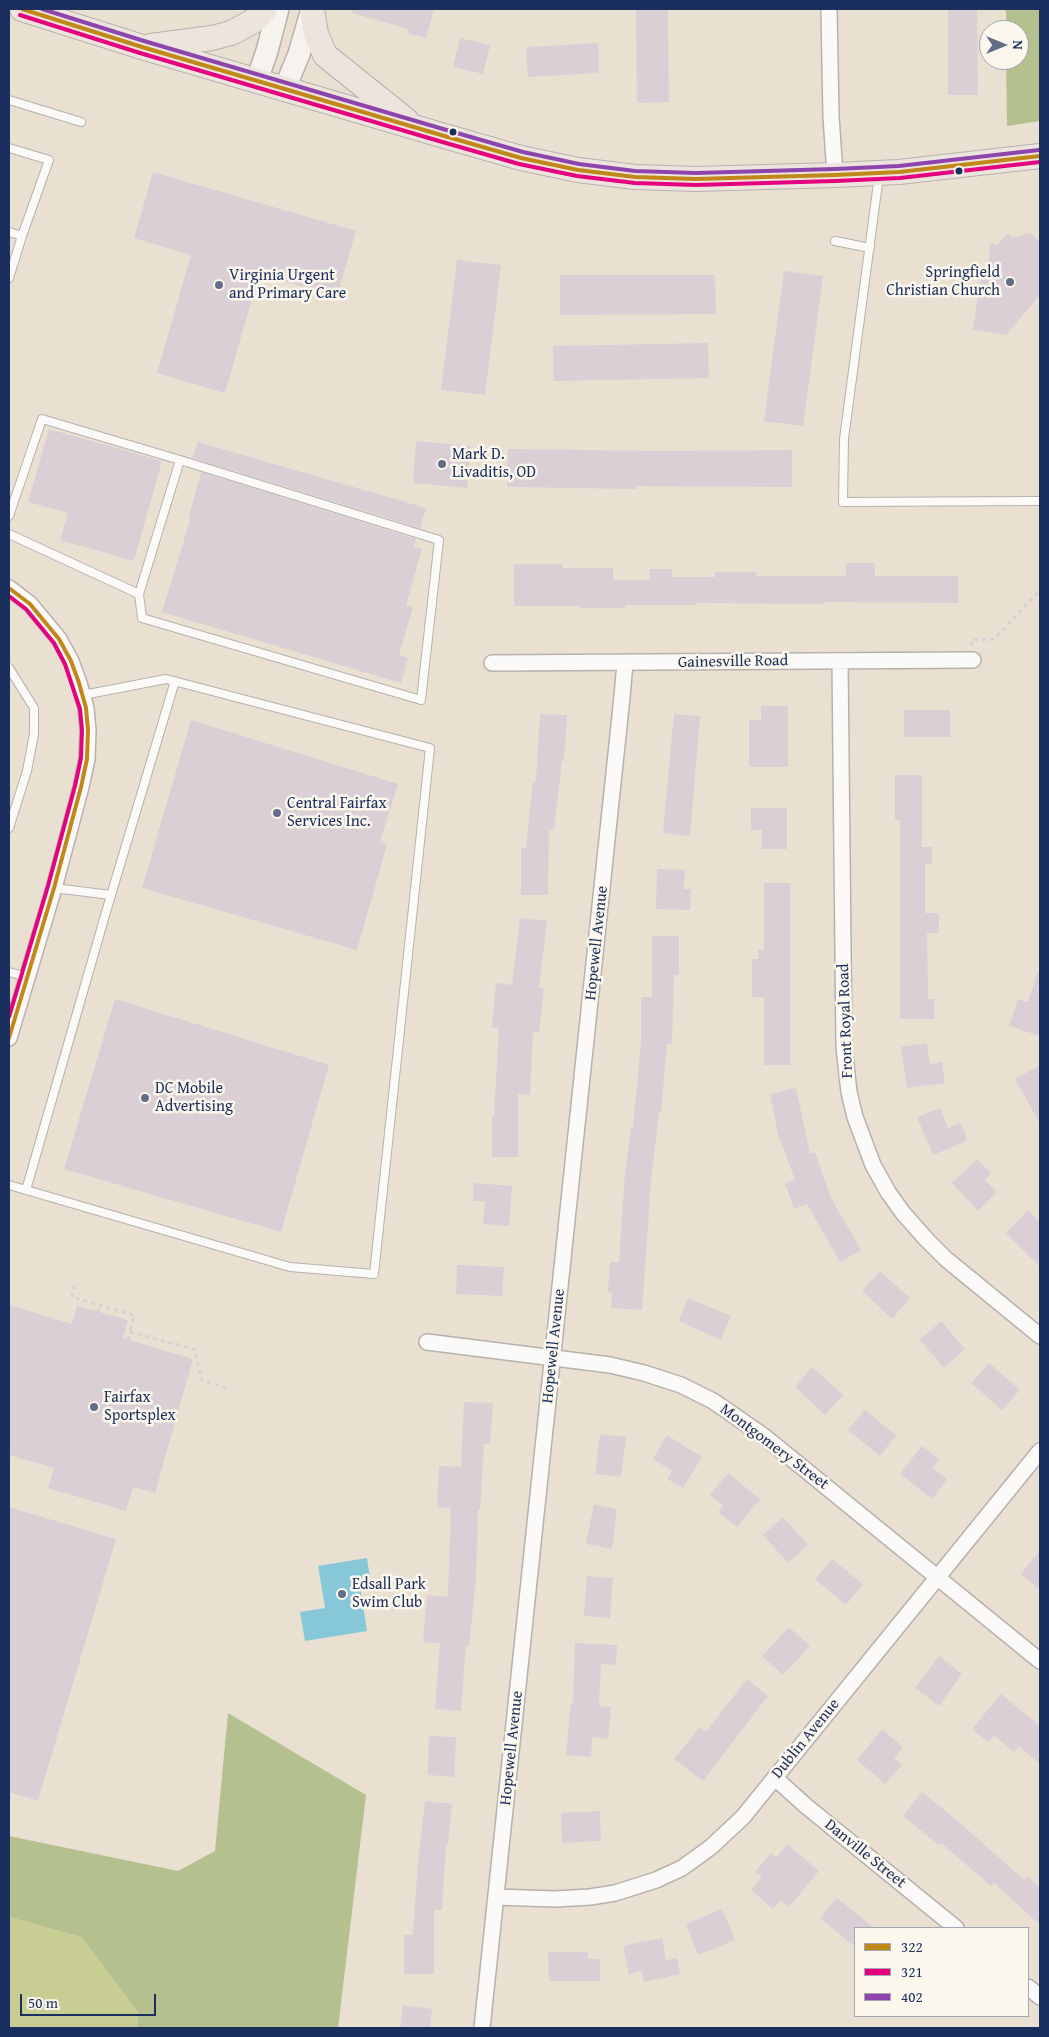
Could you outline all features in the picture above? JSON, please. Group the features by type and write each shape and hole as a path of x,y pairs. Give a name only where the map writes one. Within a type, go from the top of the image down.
{"main road":[{"path":"142,47 212,38 231,33 252,22 265,9"},
{"path":"312,9 316,34 325,55 413,126"},
{"path":"37,11 142,47 521,158 578,170 635,177 696,179 835,175 880,173 1040,156"}],"street":[{"path":"257,80 278,9"},
{"path":"285,88 299,54 312,9"},
{"path":"829,9 831,116 835,175"},
{"path":"9,588 30,604 59,639 71,661 83,695 88,730 87,759 81,787 54,888 9,1038"},
{"name":"Gainesville Road","path":"492,663 973,660"},
{"name":"Front Royal Road","path":"840,661 844,1047 849,1092 855,1117 873,1165 888,1192 903,1213 926,1240 946,1259 1040,1336"},
{"name":"Hopewell Avenue","path":"482,2028 625,663"},
{"name":"Montgomery Street","path":"427,1342 610,1365 644,1373 681,1385 713,1401 765,1437 1040,1661"},
{"name":"Dublin Avenue","path":"496,1897 555,1899 615,1893 656,1880 682,1868 712,1847 743,1817 1040,1451"},
{"name":"Danville Street","path":"775,1778 806,1806 955,1927"},
{"path":"1029,1988 1040,1997"}],"lane":[{"path":"9,100 80,122"},
{"path":"9,148 49,160 9,278"},
{"path":"880,173 844,439 843,502 1040,501"},
{"path":"9,232 22,236"},
{"path":"835,241 870,248"},
{"path":"9,516 42,419 180,460 439,540 422,700 142,618 138,594 180,460"},
{"path":"9,534 138,594"},
{"path":"9,668 34,708 34,734 27,771 9,828"},
{"path":"9,1185 290,1267 374,1274 430,748 166,678 83,695"},
{"path":"26,1190 175,681"},
{"path":"54,888 111,895"},
{"path":"9,972 27,977"}],"path":[{"path":"973,660 971,640 994,639 1040,590"},
{"path":"74,1285 72,1298 134,1315 128,1340"},
{"path":"98,1312 101,1305"},
{"path":"130,1332 194,1349 202,1380 227,1388"}],"green space":[{"path":"1006,9 1040,9 1040,121 1007,126 1006,70 1029,70 1029,20 1006,20"},
{"path":"228,1713 366,1795 338,2028 137,2028 138,2012 81,1937 9,1917 9,1836 178,1871 215,1851"},
{"path":"9,1917 81,1937 138,2012 137,2028 9,2028"}],"water":[{"name":"Edsall Park Swim Club","path":"367,1558 370,1578 359,1580 367,1631 305,1641 300,1612 325,1608 318,1566"}],"building":[{"path":"353,9 434,9 426,38 408,33 409,29 352,13"},
{"path":"636,9 668,9 669,102 637,103"},
{"path":"948,9 977,9 978,95 948,95"},
{"path":"460,38 490,45 483,74 453,67"},
{"path":"598,43 599,73 528,77 526,47"},
{"name":"Virginia Urgent and Primary Care","path":"153,172 356,231 337,296 259,274 225,393 157,373 191,255 134,238"},
{"name":"Springfield Christian Church","path":"1008,233 1013,238 1030,233 1040,241 1040,295 1006,335 973,330 982,267 988,268 990,243 997,245"},
{"path":"457,260 501,265 485,395 441,390"},
{"path":"784,271 823,276 803,426 764,421"},
{"path":"560,275 715,275 716,314 560,315"},
{"path":"708,343 709,378 554,381 553,346"},
{"path":"49,429 162,461 134,561 60,540 68,513 28,502"},
{"name":"Mark D. Livaditis, OD","path":"416,441 471,446 467,488 413,483"},
{"path":"198,442 426,508 420,528 192,458"},
{"path":"508,449 792,450 792,487 636,486 636,489 507,487"},
{"path":"201,472 416,539 414,547 422,549 406,605 413,607 399,655 408,658 401,683 162,612 191,517 189,516"},
{"path":"846,563 875,563 875,576 958,576 958,603 695,603 695,605 625,605 625,608 514,606 514,564 563,564 563,568 613,568 613,580 650,580 650,569 672,569 672,577 715,577 715,572 756,572 756,576 846,576"},
{"path":"761,706 788,706 788,767 749,767 749,720 761,720"},
{"path":"904,710 950,710 950,737 904,737"},
{"path":"540,714 567,715 564,761 562,761 554,830 549,829 548,895 521,895 521,848 526,848 533,781 536,781"},
{"path":"674,714 700,716 690,836 663,833"},
{"name":"Central Fairfax Services Inc.","path":"191,720 398,784 380,842 387,845 357,950 142,888"},
{"path":"895,775 922,775 922,847 932,847 932,864 925,864 925,913 939,913 939,933 927,933 928,999 934,999 934,1019 900,1019 900,820 895,820"},
{"path":"751,808 787,808 787,849 762,849 762,830 751,830"},
{"path":"657,869 685,870 684,889 691,889 690,910 656,909"},
{"path":"764,883 790,883 790,1065 764,1065 764,997 752,997 752,959 758,959 758,950 764,950"},
{"path":"520,918 547,921 539,988 544,988 539,1032 533,1032 530,1095 518,1094 518,1157 492,1157 492,1117 494,1117 499,1028 492,1028 496,983 512,985"},
{"path":"652,936 679,936 679,975 674,975 672,1044 667,1044 661,1113 659,1112 649,1198 642,1310 611,1308 612,1293 608,1292 610,1262 619,1262 625,1173 631,1128 633,1128 641,1043 641,997 652,997"},
{"path":"1037,973 1040,973 1040,1036 1009,1026 1018,999 1028,1002"},
{"path":"115,999 329,1065 281,1232 64,1169"},
{"path":"927,1043 930,1064 942,1062 945,1083 907,1088 901,1047"},
{"path":"1040,1065 1040,1124 1015,1079"},
{"path":"796,1088 810,1154 815,1152 831,1198 861,1250 840,1262 807,1204 794,1209 785,1183 795,1180 779,1139 770,1094"},
{"path":"940,1108 948,1128 960,1123 966,1135 966,1141 933,1155 917,1117"},
{"path":"977,1159 991,1173 985,1180 997,1192 978,1211 952,1183"},
{"path":"474,1183 512,1186 509,1226 483,1224 485,1201 473,1201"},
{"path":"1028,1210 1040,1222 1040,1267 1006,1233"},
{"path":"457,1265 504,1267 502,1296 456,1294"},
{"path":"880,1271 910,1298 892,1319 862,1291"},
{"path":"688,1298 731,1316 721,1340 679,1321"},
{"name":"Fairfax Sportsplex","path":"9,1305 72,1324 77,1306 128,1320 123,1338 193,1359 155,1493 133,1487 126,1511 48,1488 54,1468 9,1455"},
{"path":"941,1321 965,1349 944,1368 920,1340"},
{"path":"989,1363 1020,1390 1002,1410 971,1383"},
{"path":"812,1367 843,1395 825,1415 795,1387"},
{"path":"464,1402 493,1403 490,1444 484,1444 480,1510 478,1510 476,1578 469,1646 466,1645 461,1711 435,1709 440,1643 423,1642 427,1595 448,1597 451,1508 437,1507 439,1466 461,1467"},
{"path":"865,1410 896,1435 880,1456 848,1430"},
{"path":"600,1434 626,1437 621,1477 595,1474"},
{"path":"667,1435 702,1457 683,1488 667,1479 672,1471 653,1459"},
{"path":"922,1446 939,1459 933,1468 947,1479 932,1499 900,1474"},
{"path":"728,1473 760,1499 737,1527 718,1512 723,1506 710,1495"},
{"path":"594,1504 617,1509 612,1549 586,1544"},
{"path":"9,1507 116,1539 38,1801 9,1792"},
{"path":"783,1517 808,1545 788,1563 763,1535"},
{"path":"1040,1550 1040,1590 1021,1574"},
{"path":"832,1559 863,1584 846,1605 815,1579"},
{"path":"587,1576 613,1578 610,1618 584,1616"},
{"path":"789,1627 810,1646 783,1675 762,1656"},
{"path":"575,1643 617,1645 616,1665 601,1664 599,1706 611,1707 608,1739 592,1737 591,1757 566,1755 571,1703 573,1703"},
{"path":"939,1656 962,1674 939,1706 915,1688"},
{"path":"747,1679 768,1696 703,1781 674,1759 700,1727 706,1732"},
{"path":"1001,1694 1040,1726 1040,1764 1019,1746 1014,1752 994,1735 988,1742 972,1729"},
{"path":"882,1729 903,1747 894,1758 902,1765 885,1784 857,1760"},
{"path":"429,1736 456,1737 454,1777 428,1775"},
{"path":"922,1792 958,1821 1024,1880 1028,1876 1040,1888 1040,1925 994,1883 991,1886 941,1843 939,1845 903,1816"},
{"path":"425,1801 452,1804 448,1844 446,1844 442,1910 434,1910 434,1974 404,1974 404,1935 413,1935"},
{"path":"600,1811 601,1841 562,1843 561,1813"},
{"path":"787,1844 819,1871 789,1907 781,1900 773,1909 751,1890 762,1877 755,1872 771,1853 776,1858"},
{"path":"837,1898 873,1927 854,1927 854,1946 820,1918"},
{"path":"722,1909 735,1940 698,1955 686,1924"},
{"path":"662,1938 666,1960 677,1958 680,1974 644,1982 642,1971 629,1974 623,1946"},
{"path":"548,1952 588,1952 588,1959 600,1959 600,1981 549,1981"},
{"path":"403,2005 432,2009 430,2028 400,2028"}],"transit line":[{"name":"322","path":"22,9 142,47 441,135 521,158 578,170 635,177 696,179 835,175 899,172 1040,156"},
{"name":"402","path":"42,9 443,129 523,152 579,164 635,171 696,173 835,169 899,166 1039,150"},
{"name":"321","path":"20,15 140,53 439,141 519,164 577,176 635,183 696,185 835,181 900,178 1040,162"},
{"name":"322","path":"9,588 30,604 59,639 71,661 79,683 86,708 88,730 87,759 81,787 54,888 9,1038"},
{"name":"321","path":"9,596 26,609 54,643 65,664 80,709 82,730 81,758 75,786 48,886 9,1017"}],"place":[{"name":"Springfield Christian Church","path":"1010,282"},
{"name":"Virginia Urgent and Primary Care","path":"219,285"},
{"name":"Mark D. Livaditis, OD","path":"442,464"},
{"name":"Central Fairfax Services Inc.","path":"277,813"},
{"name":"DC Mobile Advertising","path":"145,1098"},
{"name":"Fairfax Sportsplex","path":"94,1407"},
{"name":"Edsall Park Swim Club","path":"342,1594"}]}
